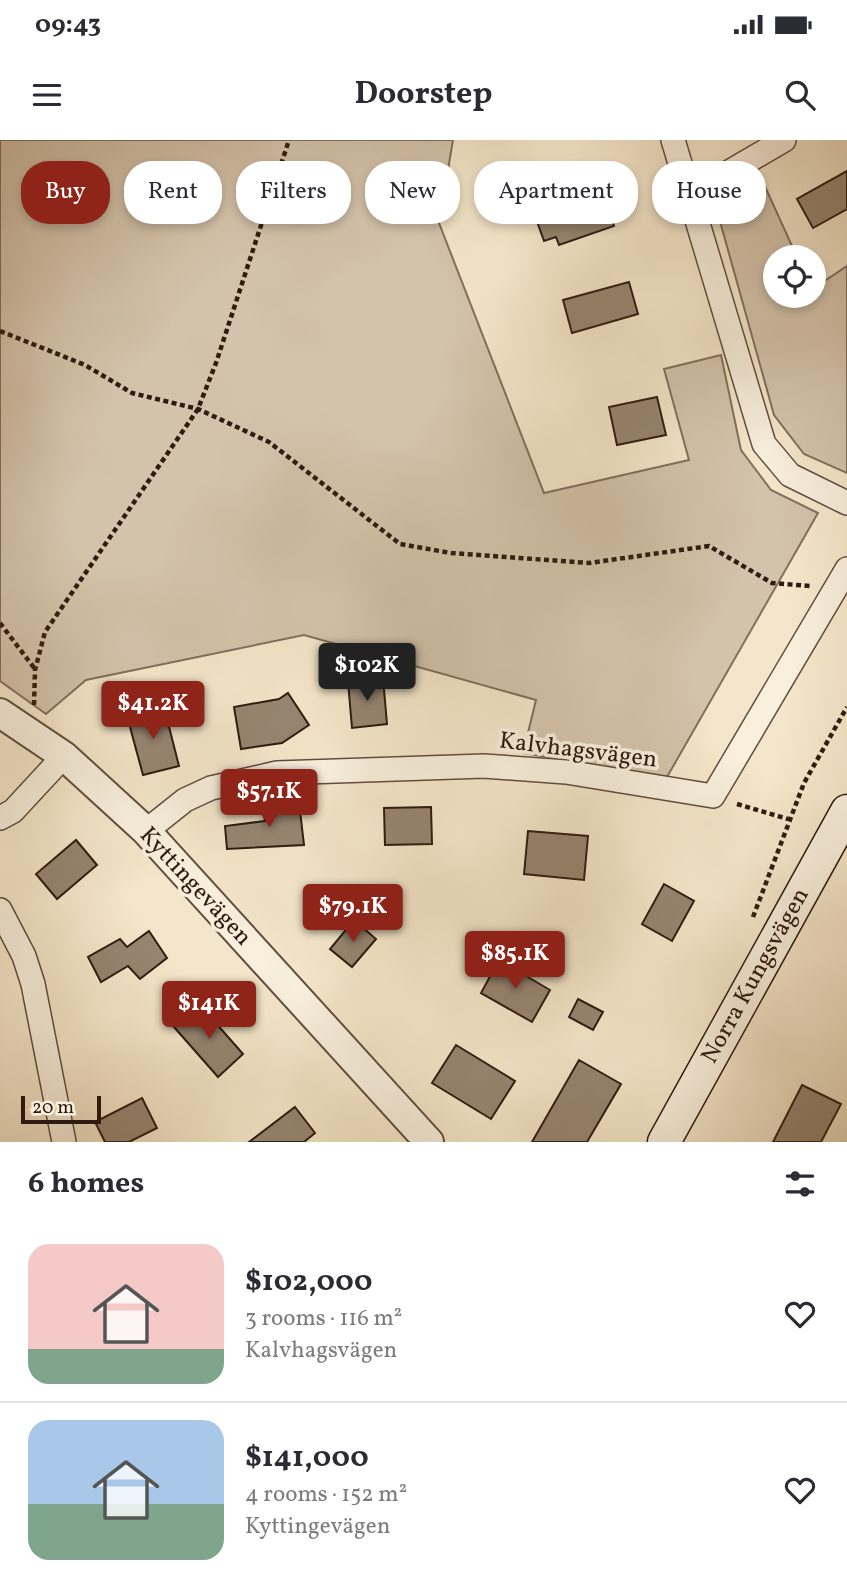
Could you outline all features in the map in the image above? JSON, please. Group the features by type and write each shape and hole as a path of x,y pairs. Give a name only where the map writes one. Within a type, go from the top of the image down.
{"main road":[{"name":"Norra Kungsvägen","path":"664,1142 847,811"}],"street":[{"path":"673,140 679,161"},
{"path":"749,161 784,140"},
{"path":"696,224 764,444 790,475 847,503"},
{"path":"713,796 847,569"},
{"name":"Kyttingevägen","path":"0,713 64,756 146,831 429,1142"},
{"path":"0,818 13,811 64,756"},
{"name":"Kalvhagsvägen","path":"146,831 185,800 211,788 277,773 484,766 566,772 713,796"},
{"path":"0,910 24,956 33,984 64,1142"}],"path":[{"path":"0,623 35,670 44,632 57,610 198,409 216,363 289,140"},
{"path":"0,331 85,365 132,393 198,409 269,442 400,544 452,553 589,563 709,547 772,583 818,587"},
{"path":"752,920 788,819 804,783 847,706"},
{"path":"713,796 788,819"}],"shaded area":[{"path":"0,140 453,140 449,161 365,161 365,224 439,224 544,493 689,460 664,369 721,355 741,450 771,490 818,513 667,777 523,753 536,700 304,635 86,680 46,714 0,681"},
{"path":"766,189 792,245 763,245 763,308 826,308 826,280 847,266 847,473 804,454 774,415 721,224 766,224"}],"building":[{"path":"847,171 847,209 813,228 797,199"},
{"path":"538,224 614,226 559,245 556,237 544,241"},
{"path":"629,282 638,314 572,333 563,300"},
{"path":"657,397 666,435 617,445 609,407"},
{"path":"383,678 387,724 352,728 348,682"},
{"path":"288,693 309,725 282,743 241,749 234,707 279,699"},
{"path":"164,707 179,766 143,775 127,716"},
{"path":"299,802 304,845 227,849 225,826 265,821 263,807"},
{"path":"431,807 432,844 385,845 384,808"},
{"path":"528,831 588,836 584,880 524,874"},
{"path":"76,840 97,865 57,899 36,874"},
{"path":"664,884 694,901 672,941 642,924"},
{"path":"354,920 376,939 352,967 330,949"},
{"path":"149,931 167,958 140,979 128,966 101,982 88,957 120,939 127,947"},
{"path":"499,960 550,990 532,1022 481,993"},
{"path":"578,999 603,1012 593,1030 569,1017"},
{"path":"200,1005 243,1054 218,1077 174,1027"},
{"path":"456,1045 515,1081 491,1119 432,1083"},
{"path":"579,1060 621,1084 587,1142 532,1142"},
{"path":"802,1085 841,1104 821,1142 773,1142"},
{"path":"142,1098 157,1128 129,1142 105,1142 95,1122"},
{"path":"295,1107 315,1133 304,1142 249,1142"}]}
